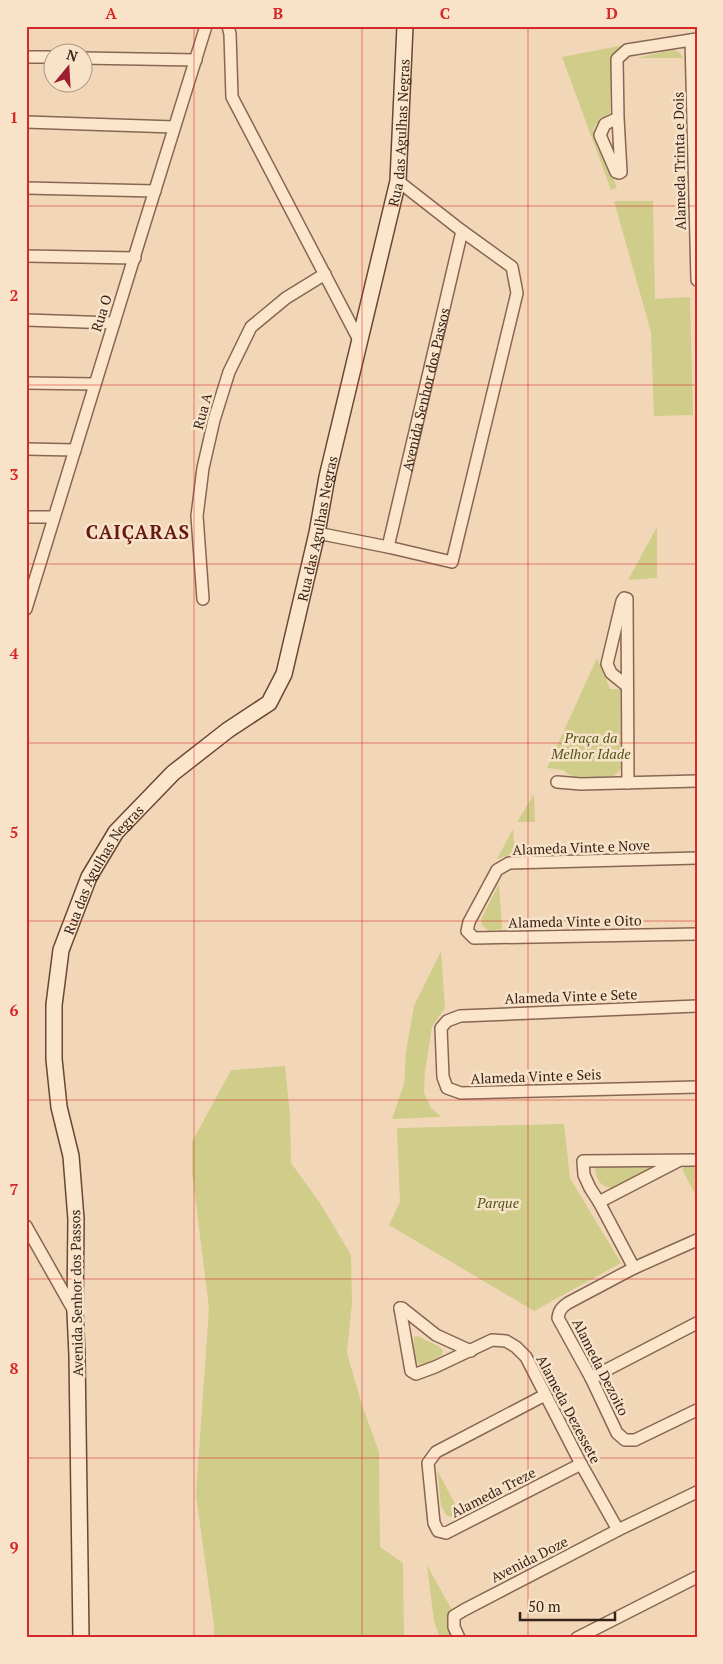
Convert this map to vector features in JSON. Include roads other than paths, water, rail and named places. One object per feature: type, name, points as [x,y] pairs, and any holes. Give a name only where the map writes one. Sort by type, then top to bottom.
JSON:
[{"type":"street","name":"Rua O","points":[[26,609],[31,579],[54,517],[206,26]]},
{"type":"street","points":[[228,26],[230,34],[232,96],[359,340]]},
{"type":"street","name":"Rua das Agulhas Negras","points":[[61,950],[89,876],[116,832],[173,774],[228,730],[269,703],[284,674],[327,477],[398,180],[405,26]]},
{"type":"street","points":[[618,118],[605,124],[600,135],[617,173],[621,172],[617,59],[627,50],[694,40]]},
{"type":"street","name":"Alameda Trinta e Dois","points":[[694,40],[697,280]]},
{"type":"street","points":[[26,57],[42,57]]},
{"type":"street","points":[[92,58],[196,60]]},
{"type":"street","points":[[26,122],[174,127]]},
{"type":"street","points":[[316,533],[452,562],[517,293],[512,267],[462,231],[398,180]]},
{"type":"street","points":[[26,188],[155,191]]},
{"type":"street","name":"Avenida Senhor dos Passos","points":[[388,547],[462,231]]},
{"type":"street","points":[[26,256],[135,258]]},
{"type":"street","name":"Rua A","points":[[203,599],[197,516],[203,468],[214,420],[229,372],[251,327],[286,298],[325,274]]},
{"type":"street","points":[[26,320],[114,323]]},
{"type":"street","points":[[26,383],[94,384]]},
{"type":"street","points":[[26,449],[75,450]]},
{"type":"street","points":[[26,516],[54,517]]},
{"type":"street","points":[[627,686],[610,673],[607,664],[624,598],[626,599],[627,686],[628,783]]},
{"type":"street","points":[[557,782],[581,784],[697,781]]},
{"type":"street","name":"Alameda Vinte e Nove","points":[[469,922],[497,870],[509,863],[697,858]]},
{"type":"street","name":"Alameda Vinte e Oito","points":[[469,922],[467,931],[474,938],[697,934]]},
{"type":"street","name":"Avenida Senhor dos Passos","points":[[61,950],[54,1005],[54,1059],[59,1107],[71,1156],[76,1219],[75,1312],[82,1638]]},
{"type":"street","name":"Alameda Vinte e Sete","points":[[447,1021],[460,1016],[697,1006]]},
{"type":"street","name":"Alameda Vinte e Seis","points":[[447,1021],[441,1028],[443,1077],[447,1088],[461,1093],[697,1086]]},
{"type":"street","points":[[599,1202],[680,1160]]},
{"type":"street","points":[[697,1160],[583,1161],[584,1175],[590,1188],[634,1268],[697,1240]]},
{"type":"street","points":[[26,1226],[75,1312]]},
{"type":"street","name":"Alameda Dezoito","points":[[634,1268],[562,1307],[558,1312],[558,1318],[591,1378],[617,1433],[625,1440],[636,1440],[697,1410]]},
{"type":"street","name":"Alameda Dezessete","points":[[436,1335],[400,1308],[411,1371],[416,1374],[492,1340],[506,1341],[516,1347],[526,1358],[618,1530]]},
{"type":"street","points":[[591,1378],[697,1323]]},
{"type":"street","points":[[436,1335],[471,1350]]},
{"type":"street","points":[[435,1367],[448,1355],[448,1348],[436,1335]]},
{"type":"street","name":"Alameda Treze","points":[[545,1395],[436,1452],[428,1463],[434,1523],[438,1531],[446,1533],[581,1464]]},
{"type":"street","name":"Avenida Doze","points":[[459,1638],[454,1627],[454,1616],[618,1530],[697,1492]]},
{"type":"street","points":[[577,1638],[697,1577]]},
{"type":"district","name":"CAIÇARAS","points":[[138,531]]},
{"type":"park label","name":"Praça da Melhor Idade","points":[[591,746]]},
{"type":"park label","name":"Parque","points":[[498,1202]]}]
